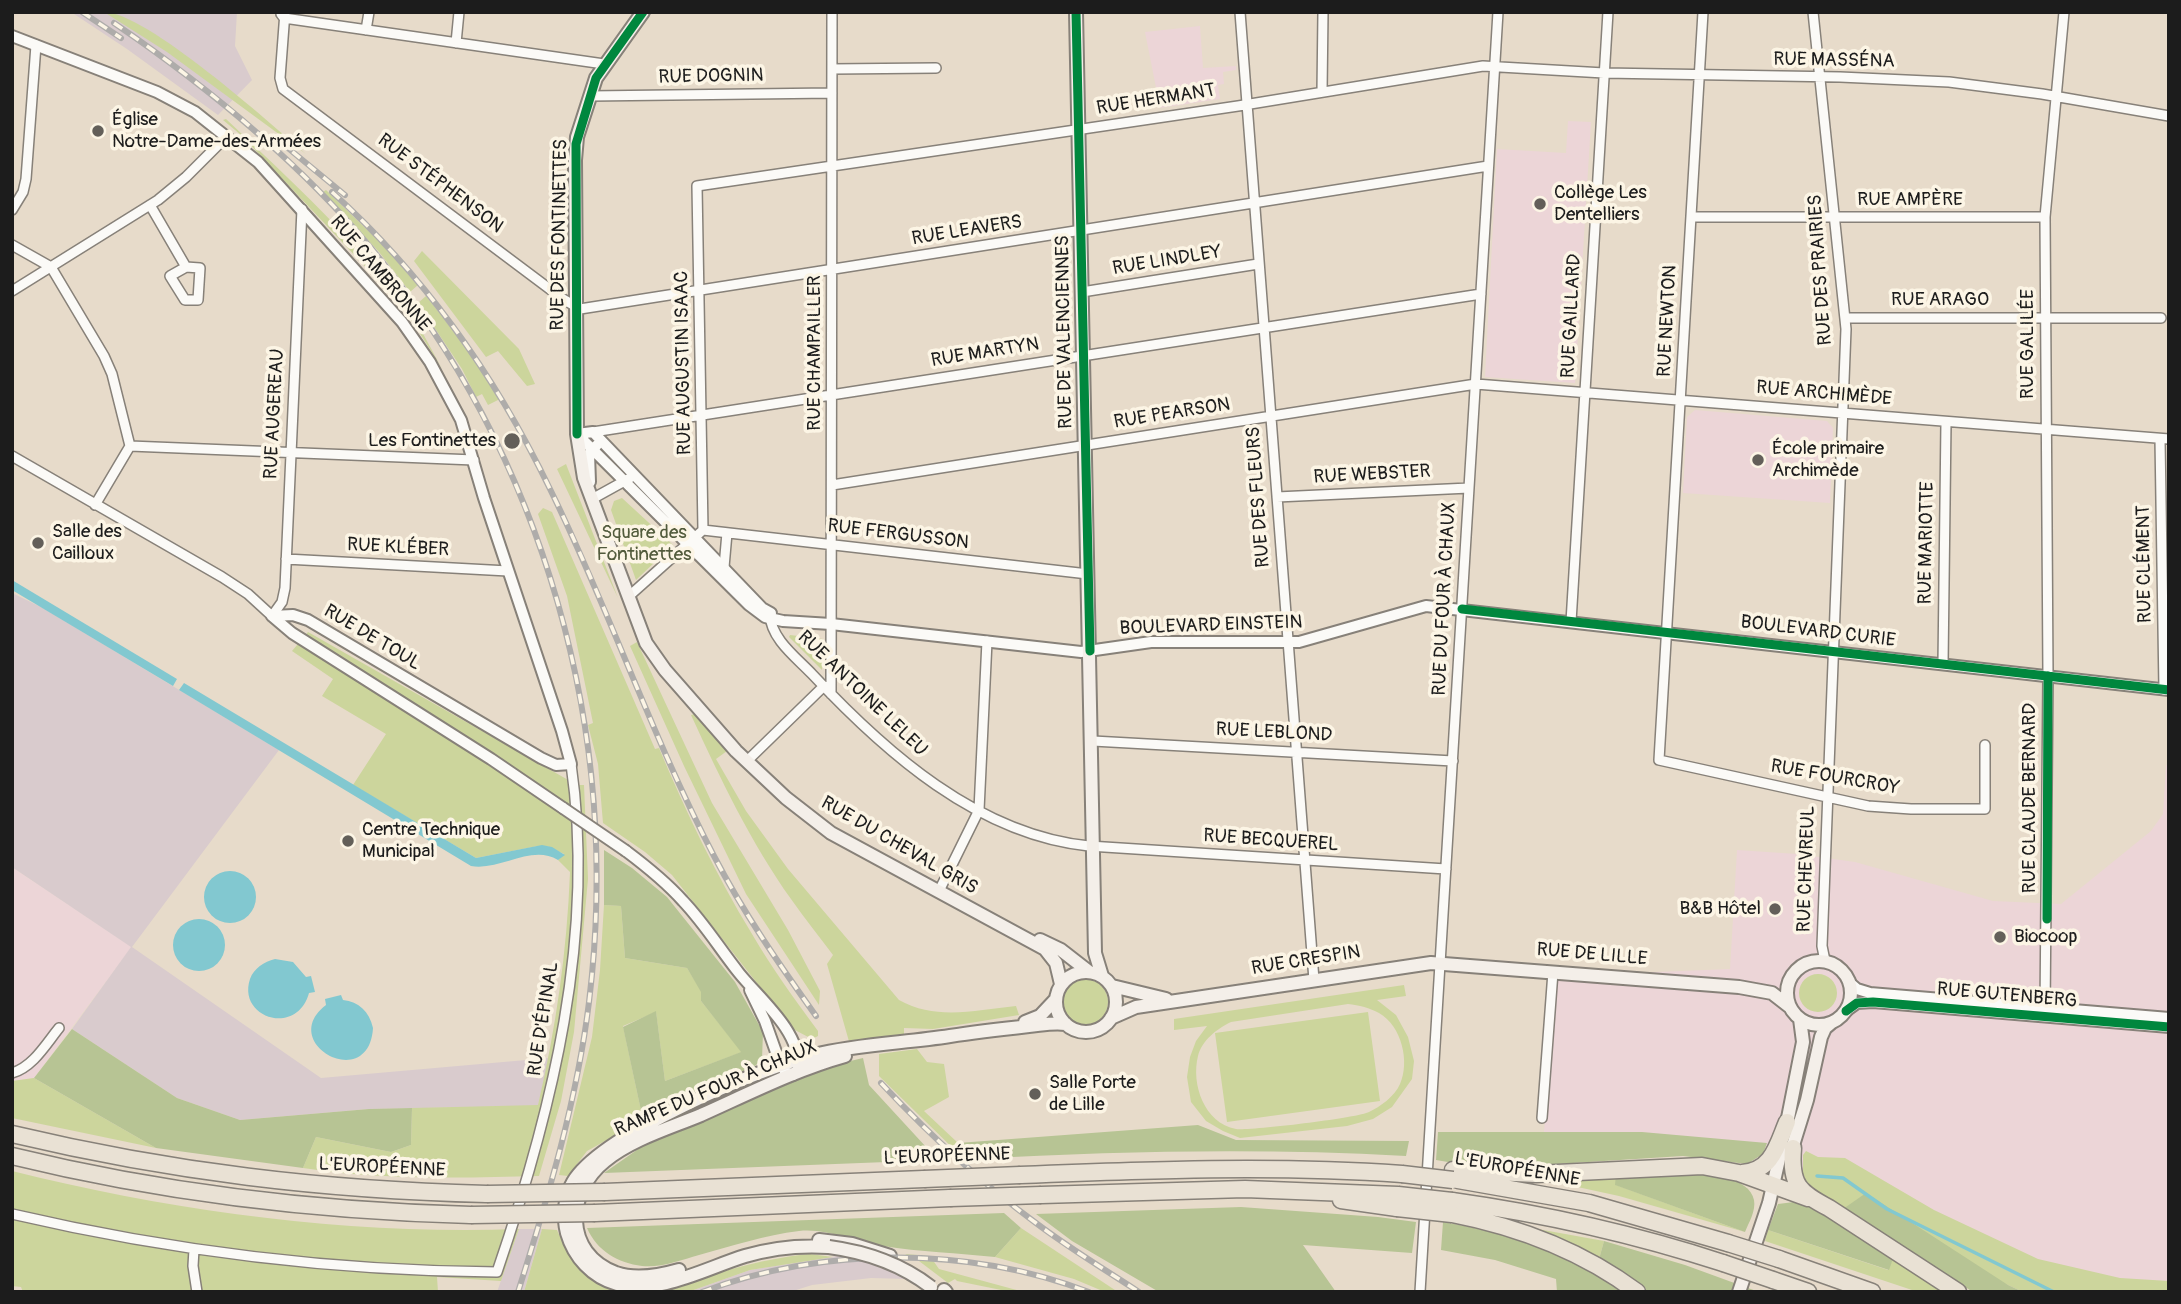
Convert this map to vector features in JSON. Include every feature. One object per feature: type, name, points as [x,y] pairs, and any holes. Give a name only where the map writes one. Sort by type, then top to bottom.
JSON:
[{"type":"highway","points":[[1740,1173],[1755,1171],[1770,1161],[1787,1122]]},
{"type":"highway","name":"L'EUROPÉENNE","points":[[12,1134],[154,1164],[262,1180],[353,1189],[487,1194],[605,1192],[1193,1169],[1402,1171],[1453,1175],[1589,1203],[1728,1242],[1872,1292]]},
{"type":"highway","points":[[1793,1148],[1793,1177],[1808,1198]]},
{"type":"highway","points":[[12,1156],[111,1178],[251,1200],[380,1212],[471,1215],[595,1213],[1173,1190],[1294,1190],[1343,1200],[1398,1201],[1452,1207],[1557,1245],[1596,1265],[1637,1292]]},
{"type":"highway","points":[[1453,1175],[1536,1174],[1690,1166],[1740,1173],[1829,1208],[1958,1292]]},
{"type":"highway","name":"L'EUROPÉENNE","points":[[1452,1207],[1576,1222],[1637,1237],[1808,1292]]},
{"type":"main road","name":"RUE DES FONTINETTES","points":[[643,12],[596,78],[575,151],[576,308],[578,434],[583,478],[643,637],[653,655]]},
{"type":"main road","name":"RUE DE VALENCIENNES","points":[[1076,12],[1093,741],[1095,953],[1102,976]]},
{"type":"main road","name":"RUE DU CHEVAL GRIS","points":[[653,655],[747,761],[820,826],[1045,949],[1054,958],[1061,984]]},
{"type":"main road","name":"RUE DU CHEVAL GRIS","points":[[1020,934],[1056,947],[1088,971]]},
{"type":"main road","points":[[1739,1292],[1775,1185],[1793,1148],[1821,1037],[1825,1028],[1834,1021],[1846,1011],[1851,998],[1850,983],[1840,969],[1825,961],[1807,963],[1791,978],[1787,992],[1790,1007],[1800,1019],[1814,1025],[1834,1021]]},
{"type":"main road","name":"RUE CRESPIN","points":[[1111,1018],[1130,1009],[1177,1000],[1442,963]]},
{"type":"main road","name":"RUE DE LILLE","points":[[1442,963],[1739,987],[1777,995],[1790,1007]]},
{"type":"main road","points":[[1000,1029],[1035,1018],[1055,1000],[1061,984],[1072,975],[1088,971],[1102,976],[1112,986],[1116,1002],[1111,1018],[1102,1027],[1090,1032],[1079,1031],[1066,1024],[1058,1014],[1055,1000]]},
{"type":"main road","name":"RUE DE LILLE","points":[[1739,987],[1772,985],[1791,978]]},
{"type":"main road","name":"RUE CRESPIN","points":[[1112,986],[1149,997],[1177,1000]]},
{"type":"main road","points":[[1775,1185],[1803,1042],[1800,1019]]},
{"type":"main road","points":[[1000,1029],[1048,1023],[1066,1024]]},
{"type":"main road","name":"RAMPE DU FOUR À CHAUX","points":[[940,1290],[909,1271],[884,1260],[829,1247],[771,1250],[666,1282],[635,1286],[610,1281],[588,1268],[573,1248],[566,1229],[565,1210],[570,1187],[596,1155],[622,1139],[671,1113],[799,1059],[841,1050],[1000,1029]]},
{"type":"main road","name":"RAMPE DU FOUR À CHAUX","points":[[910,1042],[850,1054],[795,1074],[653,1135],[607,1159],[591,1175],[579,1195],[575,1213],[581,1240],[589,1253],[614,1272],[637,1277],[670,1273],[758,1246],[794,1240],[843,1242],[878,1252],[914,1267],[940,1290]]},
{"type":"street","points":[[366,30],[369,12]]},
{"type":"street","points":[[456,43],[459,12]]},
{"type":"street","name":"RUE CHAMPAILLER","points":[[827,690],[832,544],[832,12]]},
{"type":"street","name":"RUE DES FLEURS","points":[[1240,12],[1314,980]]},
{"type":"street","points":[[1322,92],[1323,12]]},
{"type":"street","name":"RUE DU FOUR À CHAUX","points":[[1420,1292],[1498,12]]},
{"type":"street","name":"RUE GAILLARD","points":[[1570,621],[1608,12]]},
{"type":"street","name":"RUE NEWTON","points":[[1660,760],[1703,12]]},
{"type":"street","name":"RUE DES PRAIRIES","points":[[1813,12],[1845,318],[1834,652]]},
{"type":"street","name":"RUE GALILÉE","points":[[2048,676],[2045,217],[2064,12]]},
{"type":"street","points":[[283,14],[366,30],[604,64]]},
{"type":"street","name":"RUE STÉPHENSON","points":[[283,14],[280,78],[283,89],[576,308]]},
{"type":"street","name":"RUE CAMBRONNE","points":[[12,36],[171,97],[187,106],[258,162],[411,334],[455,408],[566,741],[571,764]]},
{"type":"street","points":[[12,210],[23,192],[26,179],[36,45]]},
{"type":"street","name":"RUE HERMANT","points":[[697,186],[1495,66]]},
{"type":"street","name":"RUE MASSÉNA","points":[[1495,66],[1604,72],[1949,82],[2169,116]]},
{"type":"street","points":[[832,69],[936,68]]},
{"type":"street","name":"RUE DOGNIN","points":[[590,96],[832,93]]},
{"type":"street","points":[[12,291],[150,205],[186,177],[227,136]]},
{"type":"street","name":"RUE LEAVERS","points":[[576,308],[585,309],[701,291],[1489,166]]},
{"type":"street","name":"RUE AUGUSTIN ISAAC","points":[[696,537],[703,415],[697,186]]},
{"type":"street","points":[[150,205],[186,267]]},
{"type":"street","name":"RUE AUGEREAU","points":[[272,616],[284,595],[302,209]]},
{"type":"street","name":"RUE AMPÈRE","points":[[1692,217],[2045,217]]},
{"type":"street","points":[[12,245],[51,267],[108,365],[130,446],[95,505]]},
{"type":"street","name":"RUE LINDLEY","points":[[1082,292],[1258,264]]},
{"type":"street","name":"RUE MARTYN","points":[[578,434],[1481,294]]},
{"type":"street","name":"RUE ARAGO","points":[[1845,318],[2161,318]]},
{"type":"street","name":"RUE ARCHIMÈDE","points":[[1476,384],[2164,439]]},
{"type":"street","name":"RUE PEARSON","points":[[832,485],[1476,384]]},
{"type":"street","name":"RUE MARIOTTE","points":[[1943,664],[1946,422]]},
{"type":"street","points":[[593,432],[598,445]]},
{"type":"street","points":[[578,434],[598,445],[696,537],[628,597]]},
{"type":"street","name":"RUE CLÉMENT","points":[[2164,439],[2166,690]]},
{"type":"street","name":"RUE DES FONTINETTES","points":[[592,499],[589,461],[598,445]]},
{"type":"street","points":[[130,446],[474,460]]},
{"type":"street","points":[[12,456],[241,589],[292,634],[485,755],[626,851],[683,901],[741,975],[768,1003],[784,1027],[799,1059],[795,1074],[786,1072],[781,1066],[762,1014],[741,975]]},
{"type":"street","points":[[592,499],[631,478]]},
{"type":"street","name":"RUE WEBSTER","points":[[1277,497],[1469,488]]},
{"type":"street","points":[[724,567],[727,533]]},
{"type":"street","name":"RUE FERGUSSON","points":[[696,537],[727,533],[1088,574]]},
{"type":"street","name":"RUE ANTOINE LELEU","points":[[696,537],[770,616],[779,639],[827,690],[913,767],[979,810],[1028,834],[1055,842],[1094,847]]},
{"type":"street","name":"RUE ANTOINE LELEU","points":[[696,537],[748,605],[760,614],[770,616]]},
{"type":"street","name":"RUE KLÉBER","points":[[286,559],[508,571]]},
{"type":"street","name":"BOULEVARD EINSTEIN","points":[[770,616],[1090,651],[1151,642],[1289,643],[1306,641],[1421,606],[1462,609]]},
{"type":"street","name":"BOULEVARD CURIE","points":[[1462,609],[2166,690]]},
{"type":"street","name":"RUE DE TOUL","points":[[272,616],[293,615],[308,620],[541,758],[556,765],[571,764]]},
{"type":"street","points":[[939,891],[979,810],[987,641]]},
{"type":"street","name":"RUE CHEVREUL","points":[[1825,961],[1822,946],[1834,652]]},
{"type":"street","name":"RUE CLAUDE BERNARD","points":[[2045,1012],[2048,676]]},
{"type":"street","points":[[747,761],[827,690]]},
{"type":"street","name":"RUE LEBLOND","points":[[1093,741],[1453,761]]},
{"type":"street","name":"RUE FOURCROY","points":[[1660,760],[1827,798],[1894,808],[1985,809],[1985,746]]},
{"type":"street","name":"RUE D'ÉPINAL","points":[[194,1249],[342,1266],[497,1272],[536,1150],[566,998],[579,865],[578,821],[571,764]]},
{"type":"street","name":"RUE BECQUEREL","points":[[1094,847],[1446,869]]},
{"type":"street","points":[[1542,1118],[1553,972]]},
{"type":"street","name":"RUE GUTENBERG","points":[[1850,983],[1857,989],[1870,993],[2169,1027]]},
{"type":"street","name":"RUE GUTENBERG","points":[[1846,1011],[1857,1003],[1873,1002],[2169,1018]]},
{"type":"street","points":[[12,1073],[21,1071],[29,1064],[59,1028]]},
{"type":"street","points":[[12,1214],[84,1231],[194,1249],[192,1266],[197,1292]]},
{"type":"shaded area","points":[[71,12],[237,12],[235,46],[252,80],[218,115]]},
{"type":"shaded area","points":[[1200,26],[1203,68],[1236,66],[1236,70],[1223,72],[1224,84],[1218,85],[1220,99],[1160,108],[1145,32]]},
{"type":"shaded area","name":"Collège Les Dentelliers","points":[[1568,121],[1591,122],[1575,383],[1485,377],[1497,149],[1566,153]]},
{"type":"shaded area","name":"École primaire Archimède","points":[[1695,410],[1827,421],[1833,428],[1830,503],[1683,493],[1687,417]]},
{"type":"shaded area","points":[[12,593],[43,608],[279,750],[132,947],[321,1078],[549,1058],[538,1106],[369,1109],[240,1120],[177,1098],[72,1029],[131,947],[12,867]]},
{"type":"shaded area","points":[[2166,765],[2169,765],[2169,1292],[1984,1292],[1814,1184],[1753,1160],[1683,1156],[1541,1165],[1558,976],[1730,969],[1737,850],[1855,862],[1993,901],[2061,904],[2151,831],[2163,814]]},
{"type":"shaded area","points":[[12,867],[132,947],[34,1078],[12,1081]]},
{"type":"shaded area","points":[[519,1229],[542,1229],[524,1292],[497,1292]]},
{"type":"shaded area","points":[[837,1256],[864,1261],[908,1279],[871,1278],[812,1285],[790,1292],[688,1292],[750,1270]]},
{"type":"green space","points":[[104,12],[123,17],[177,49],[237,95],[306,154],[167,52]]},
{"type":"green space","points":[[226,119],[323,212],[369,261],[420,327],[443,370],[412,321],[377,279],[241,135],[223,120]]},
{"type":"green space","points":[[326,190],[383,245],[418,285],[410,292],[379,252],[323,192]]},
{"type":"green space","points":[[422,251],[519,349],[535,384],[527,386],[498,351],[486,357],[414,261]]},
{"type":"green space","points":[[426,296],[460,339],[500,399],[488,405],[482,394],[476,397],[462,369],[418,303]]},
{"type":"green space","points":[[566,464],[618,598],[557,469]]},
{"type":"green space","name":"Square des Fontinettes","points":[[622,498],[673,545],[636,580],[611,510],[614,501]]},
{"type":"green space","points":[[543,508],[552,512],[655,749],[659,748],[714,866],[760,947],[818,1031],[818,1036],[812,1039],[793,1029],[672,875],[645,852],[603,823],[598,764],[588,725],[593,723],[567,596],[538,514]]},
{"type":"green space","points":[[308,632],[577,785],[584,785],[588,879],[574,1032],[561,1101],[539,1176],[391,1176],[303,1168],[316,1137],[391,1152],[411,1145],[412,1108],[538,1105],[560,989],[570,872],[558,860],[564,854],[547,846],[476,858],[353,785],[386,734],[322,696],[333,679],[292,651]]},
{"type":"green space","points":[[789,637],[823,639],[822,670]]},
{"type":"green space","points":[[637,642],[712,803],[788,930],[820,991],[819,1005],[746,894],[630,646]]},
{"type":"green space","points":[[695,714],[727,751],[716,759],[746,811],[788,869],[899,1000],[942,1012],[1016,1006],[1019,1015],[933,1029],[904,1028],[904,1037],[850,1045],[827,964],[833,955],[776,878],[749,833],[691,715]]},
{"type":"green space","points":[[604,850],[632,868],[667,897],[735,982],[763,1032],[762,1059],[754,1067],[643,1120],[623,1027],[656,1011],[665,1081],[741,1052],[701,1001],[701,992],[687,968],[625,958],[621,906],[604,905]]},
{"type":"green space","points":[[604,905],[621,906],[625,958],[687,968],[702,992],[701,1001],[742,1052],[665,1081],[656,1012],[623,1026],[643,1120],[587,1151],[568,1176],[559,1175],[592,1037]]},
{"type":"green space","points":[[1818,974],[1832,979],[1837,993],[1832,1007],[1818,1012],[1804,1007],[1799,993],[1804,979]]},
{"type":"green space","points":[[1085,979],[1101,986],[1108,1002],[1101,1018],[1085,1025],[1069,1018],[1062,1002],[1069,986]]},
{"type":"green space","points":[[1404,985],[1406,996],[1377,1000],[1396,1015],[1408,1037],[1414,1061],[1412,1079],[1392,1107],[1373,1119],[1347,1126],[1240,1138],[1206,1121],[1191,1102],[1187,1077],[1190,1057],[1196,1041],[1207,1026],[1174,1030],[1174,1019]],"holes":[[[1348,1004],[1372,1010],[1387,1019],[1402,1045],[1404,1065],[1400,1084],[1395,1093],[1382,1104],[1361,1115],[1245,1129],[1225,1125],[1208,1111],[1202,1101],[1196,1067],[1200,1050],[1215,1032],[1231,1022]]]},
{"type":"green space","points":[[1368,1012],[1380,1101],[1227,1122],[1215,1033]]},
{"type":"green space","points":[[72,1029],[177,1098],[240,1120],[412,1108],[411,1145],[391,1152],[316,1137],[303,1168],[156,1148],[34,1078]]},
{"type":"green space","points":[[917,1049],[927,1062],[944,1064],[949,1097],[924,1111],[975,1159],[965,1160],[879,1076],[879,1054]]},
{"type":"green space","points":[[863,1058],[869,1085],[938,1160],[604,1173],[654,1138],[838,1064]]},
{"type":"green space","points":[[34,1078],[156,1148],[12,1118],[12,1081]]},
{"type":"green space","points":[[1198,1125],[1236,1140],[1409,1141],[1406,1156],[1190,1152],[975,1159],[958,1143]]},
{"type":"green space","points":[[1438,1132],[1642,1132],[1767,1143],[1763,1154],[1747,1164],[1683,1156],[1541,1165],[1454,1163],[1436,1160]]},
{"type":"green space","points":[[1806,1151],[1818,1157],[1845,1158],[1934,1210],[2038,1259],[2120,1278],[2169,1281],[2169,1292],[2023,1292],[1843,1209],[1807,1184],[1803,1174],[1803,1155]]},
{"type":"green space","points":[[12,1171],[137,1198],[264,1218],[392,1228],[519,1229],[501,1281],[437,1277],[438,1292],[23,1292],[21,1287],[12,1286]]},
{"type":"green space","points":[[1693,1173],[1733,1180],[1747,1188],[1754,1200],[1753,1212],[1745,1232],[1615,1185],[1616,1174]]},
{"type":"green space","points":[[1616,1174],[1616,1185],[1745,1232],[1619,1196],[1536,1178]]},
{"type":"green space","points":[[1866,1193],[2023,1292],[1973,1292],[1843,1209]]},
{"type":"green space","points":[[1794,1202],[1808,1206],[1894,1256],[1889,1270],[1768,1230],[1778,1204]]},
{"type":"green space","points":[[1241,1207],[1416,1222],[1412,1253],[1303,1245],[1336,1292],[1159,1292],[1072,1241],[1036,1214]]},
{"type":"green space","points":[[1004,1213],[1021,1228],[995,1257],[897,1248],[831,1233],[799,1231],[761,1238],[664,1265],[642,1266],[609,1254],[596,1243],[587,1228]]},
{"type":"green space","points":[[1443,1222],[1522,1240],[1558,1254],[1595,1274],[1604,1241],[1685,1265],[1759,1292],[1557,1292],[1556,1279],[1495,1260],[1441,1250]]},
{"type":"green space","points":[[1521,1226],[1604,1241],[1595,1274]]},
{"type":"green space","points":[[1021,1228],[1118,1292],[1105,1292],[1074,1279],[995,1257]]},
{"type":"green space","points":[[542,1229],[557,1230],[567,1251],[580,1268],[596,1281],[617,1292],[524,1292]]},
{"type":"green space","points":[[1768,1230],[1888,1270],[1894,1256],[1949,1292],[1918,1292],[1765,1241]]},
{"type":"green space","points":[[810,1254],[833,1257],[750,1270],[688,1292],[661,1292],[752,1264]]},
{"type":"green space","points":[[905,1254],[930,1256],[939,1269],[1024,1292],[1011,1292],[955,1279],[948,1283]]},
{"type":"water","points":[[12,580],[177,679],[173,686],[12,590]]},
{"type":"water","points":[[184,683],[476,858],[542,845],[552,847],[565,855],[558,860],[537,855],[482,867],[471,866],[179,690]]},
{"type":"water","points":[[230,871],[249,878],[256,897],[249,916],[230,923],[211,916],[204,897],[211,878]]},
{"type":"water","points":[[199,919],[218,926],[225,945],[218,964],[199,971],[180,964],[173,945],[180,926]]},
{"type":"water","points":[[275,959],[293,962],[306,977],[311,976],[315,992],[309,993],[302,1007],[293,1015],[282,1018],[270,1017],[260,1012],[252,1004],[248,993],[254,972]]},
{"type":"water","points":[[341,995],[343,1000],[362,1008],[373,1028],[368,1048],[357,1058],[343,1060],[329,1056],[318,1046],[312,1034],[314,1020],[326,1005],[325,999]]},
{"type":"waterway","points":[[1817,1176],[1843,1178],[1887,1209],[2054,1292]]},
{"type":"railway","points":[[82,12],[121,38]]},
{"type":"railway","points":[[114,23],[250,126],[313,185],[371,248],[432,329],[483,416],[525,507],[558,602],[580,700],[593,800],[596,901],[589,1002],[577,1076],[550,1185],[518,1292]]},
{"type":"railway","points":[[277,139],[345,195]]},
{"type":"railway","points":[[332,192],[366,224],[428,293],[456,330],[506,407],[571,534],[671,765],[714,856],[749,918],[816,1016]]},
{"type":"railway","points":[[881,1083],[936,1138],[995,1191],[1061,1241],[1139,1292]]},
{"type":"railway","points":[[702,1292],[797,1266],[896,1258],[995,1266],[1043,1277],[1089,1292]]},
{"type":"cycle path","points":[[577,434],[576,144],[596,78],[643,12]]},
{"type":"cycle path","points":[[1076,12],[1090,651]]},
{"type":"cycle path","points":[[1462,609],[2169,690]]},
{"type":"cycle path","points":[[2047,919],[2048,676]]},
{"type":"cycle path","points":[[1846,1011],[1857,1003],[1873,1002],[2169,1027]]},
{"type":"place","name":"Église Notre-Dame-des-Armées","points":[[98,131]]},
{"type":"place","name":"Collège Les Dentelliers","points":[[1540,204]]},
{"type":"place","name":"Les Fontinettes","points":[[512,441]]},
{"type":"place","name":"École primaire Archimède","points":[[1758,460]]},
{"type":"place","name":"Salle des Cailloux","points":[[38,543]]},
{"type":"place","name":"Centre Technique Municipal","points":[[348,841]]},
{"type":"place","name":"B&B Hôtel","points":[[1775,909]]},
{"type":"place","name":"Biocoop","points":[[2000,937]]},
{"type":"place","name":"Salle Porte de Lille","points":[[1035,1094]]}]
